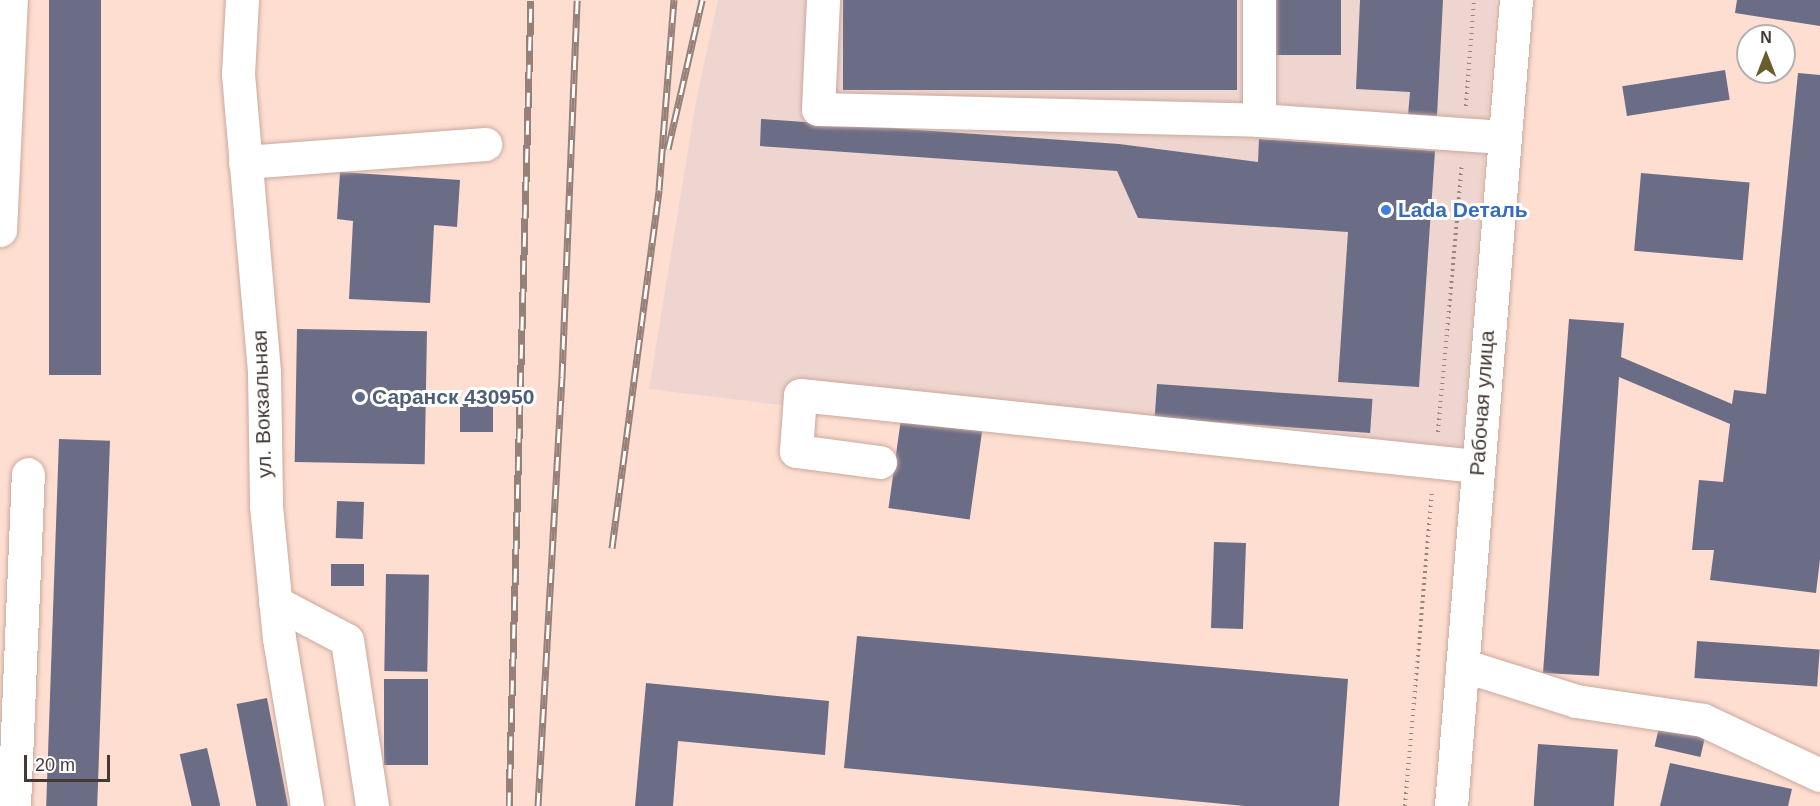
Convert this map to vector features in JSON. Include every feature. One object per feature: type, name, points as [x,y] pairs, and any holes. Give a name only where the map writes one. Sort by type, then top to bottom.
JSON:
[{"type":"street","points":[[0,230],[11,0]]},
{"type":"street","name":"ул. Вокзальная","points":[[242,0],[237,74],[264,372],[266,506],[275,602],[307,806]]},
{"type":"street","points":[[823,0],[818,109],[1258,120],[1502,137]]},
{"type":"street","points":[[1258,120],[1259,0]]},
{"type":"street","name":"Рабочая улица","points":[[1451,806],[1502,137],[1516,0]]},
{"type":"street","points":[[245,162],[485,144]]},
{"type":"street","points":[[880,462],[796,452],[800,395],[1477,466]]},
{"type":"street","points":[[14,806],[28,474]]},
{"type":"street","points":[[275,602],[347,640],[372,806]]},
{"type":"street","points":[[1462,664],[1576,701],[1703,720],[1820,775]]},
{"type":"path","points":[[1405,806],[1474,0]]},
{"type":"shaded area","points":[[718,0],[1496,0],[1460,475],[1013,433],[649,389],[696,101]]},
{"type":"building","points":[[49,0],[101,0],[101,375],[49,375]]},
{"type":"building","points":[[843,0],[1237,0],[1237,90],[843,90]]},
{"type":"building","points":[[1275,0],[1341,0],[1341,55],[1275,55]]},
{"type":"building","points":[[1360,0],[1443,0],[1437,116],[1408,115],[1410,92],[1356,89]]},
{"type":"building","points":[[1737,0],[1820,0],[1820,26],[1735,13]]},
{"type":"building","points":[[1725,70],[1730,100],[1627,116],[1622,86]]},
{"type":"building","points":[[1798,73],[1820,75],[1820,559],[1816,593],[1710,580],[1714,550],[1692,550],[1699,480],[1723,482],[1730,424],[1619,377],[1599,676],[1543,673],[1569,319],[1624,323],[1621,357],[1732,404],[1734,390],[1766,394]]},
{"type":"building","points":[[761,119],[1119,144],[1258,162],[1259,139],[1435,151],[1419,387],[1338,382],[1348,232],[1138,218],[1117,171],[760,146]]},
{"type":"building","points":[[340,172],[460,180],[457,227],[434,225],[430,303],[349,299],[353,221],[337,219]]},
{"type":"building","points":[[1641,173],[1750,182],[1743,260],[1634,251]]},
{"type":"building","name":"Саранск 430950","points":[[297,329],[427,331],[425,464],[295,462]]},
{"type":"building","points":[[1157,384],[1372,399],[1370,433],[1155,418]]},
{"type":"building","points":[[460,403],[493,403],[493,432],[460,432]]},
{"type":"building","points":[[901,419],[982,430],[970,520],[888,508]]},
{"type":"building","points":[[59,439],[110,441],[97,806],[46,806]]},
{"type":"building","points":[[337,501],[364,502],[363,539],[336,538]]},
{"type":"building","points":[[1214,542],[1246,543],[1243,629],[1211,628]]},
{"type":"building","points":[[331,564],[364,564],[364,586],[331,586]]},
{"type":"building","points":[[386,574],[429,575],[427,672],[384,671]]},
{"type":"building","points":[[857,636],[1348,679],[1339,806],[1245,806],[844,768]]},
{"type":"building","points":[[1697,641],[1820,650],[1817,686],[1694,678]]},
{"type":"building","points":[[384,679],[428,679],[428,765],[384,765]]},
{"type":"building","points":[[646,683],[829,701],[825,755],[678,741],[673,806],[635,806]]},
{"type":"building","points":[[267,698],[288,806],[256,806],[237,704]]},
{"type":"building","points":[[1660,723],[1706,734],[1700,757],[1655,746]]},
{"type":"building","points":[[1538,744],[1618,750],[1614,806],[1534,806]]},
{"type":"building","points":[[207,748],[220,805],[192,806],[180,754]]},
{"type":"building","points":[[1670,763],[1792,789],[1788,806],[1660,806]]},
{"type":"railway","points":[[509,806],[531,0]]},
{"type":"railway","points":[[538,806],[562,377],[577,0]]},
{"type":"railway","points":[[612,548],[659,190],[674,0]]},
{"type":"railway","points":[[668,149],[702,0]]},
{"type":"place","name":"Lada Dеталь","points":[[1386,210]]},
{"type":"place","name":"Саранск 430950","points":[[360,397]]}]
